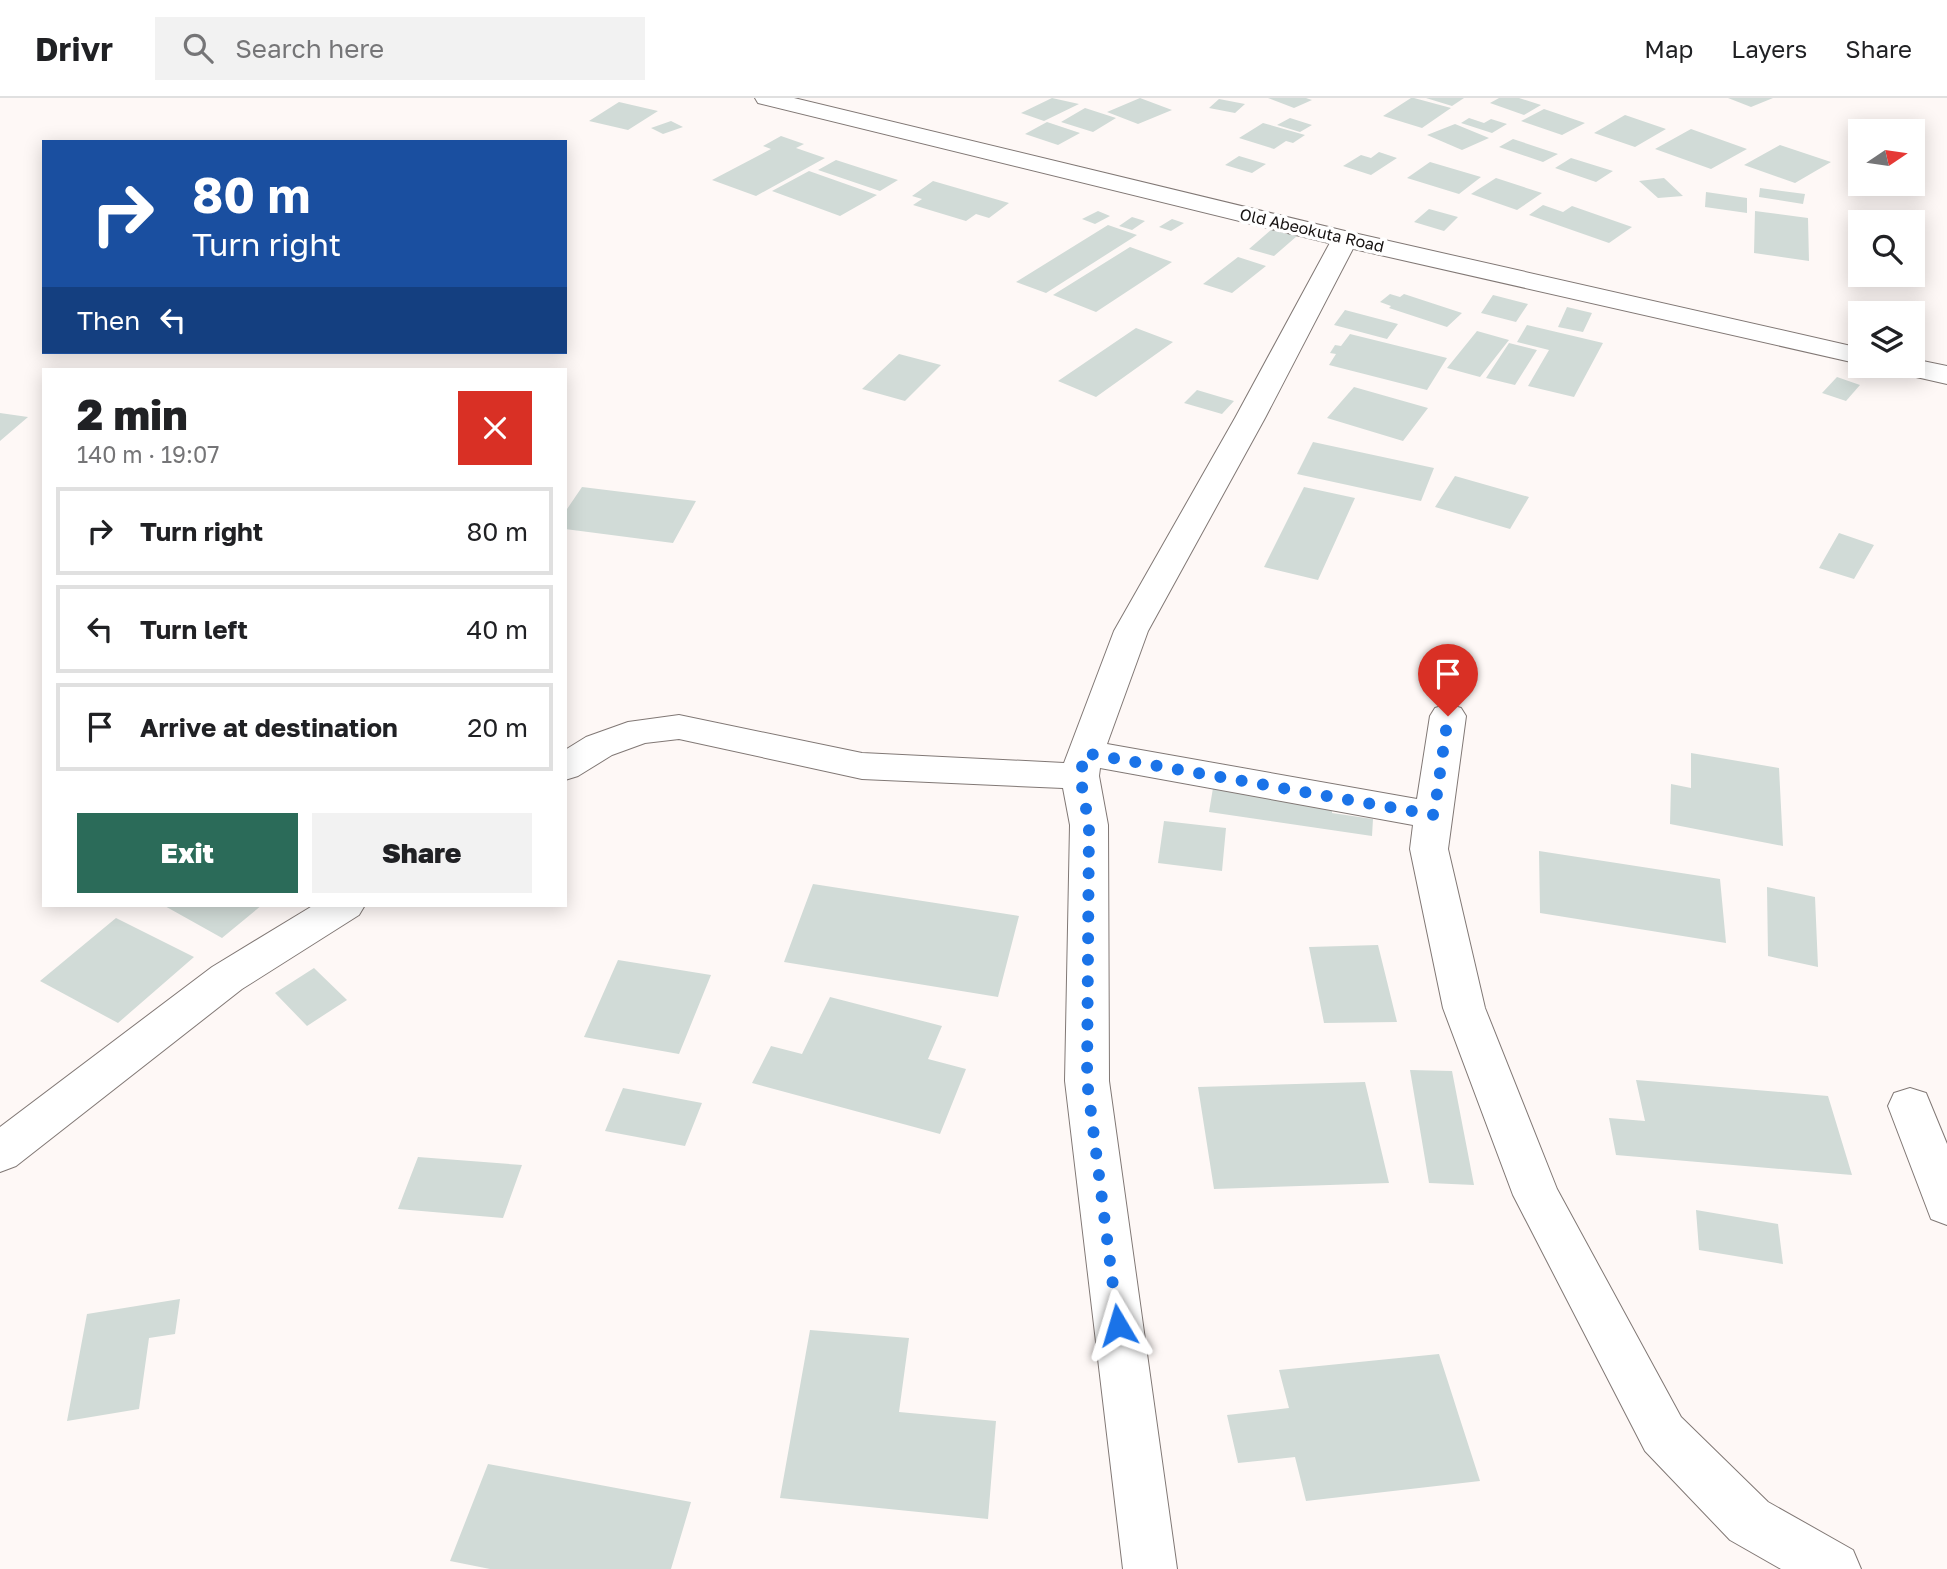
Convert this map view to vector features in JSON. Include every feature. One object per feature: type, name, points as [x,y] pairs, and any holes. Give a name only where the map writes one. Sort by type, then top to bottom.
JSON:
[{"type":"main road","name":"Old Abeokuta Road","points":[[766,98],[1345,239],[1848,353]]},
{"type":"main road","points":[[1150,1569],[1087,1081],[1089,825],[1083,765],[1131,631],[1250,418],[1345,239]]},
{"type":"main road","points":[[1925,371],[1947,376]]},
{"type":"main road","points":[[1448,716],[1429,849],[1464,1008],[1535,1195],[1663,1434],[1749,1521],[1834,1569]]},
{"type":"main road","points":[[567,766],[599,746],[641,731],[679,727],[862,766],[1083,765],[1434,815]]},
{"type":"main road","points":[[0,1153],[228,978],[342,907]]},
{"type":"main road","points":[[1910,1106],[1947,1205]]},
{"type":"building","points":[[1052,98],[1079,104],[1044,121],[1021,113]]},
{"type":"building","points":[[1140,98],[1172,110],[1138,124],[1107,112]]},
{"type":"building","points":[[1268,98],[1306,98],[1312,100],[1294,108]]},
{"type":"building","points":[[1411,98],[1451,108],[1422,128],[1383,116]]},
{"type":"building","points":[[1426,98],[1464,98],[1452,106]]},
{"type":"building","points":[[1499,98],[1519,98],[1541,105],[1524,115],[1490,103]]},
{"type":"building","points":[[1728,98],[1773,98],[1751,107]]},
{"type":"building","points":[[1219,99],[1245,104],[1235,113],[1209,108]]},
{"type":"building","points":[[619,102],[658,111],[628,130],[589,121]]},
{"type":"building","points":[[1085,108],[1116,118],[1093,132],[1061,122]]},
{"type":"building","points":[[1544,109],[1585,123],[1562,135],[1521,121]]},
{"type":"building","points":[[1625,115],[1666,129],[1635,147],[1594,133]]},
{"type":"building","points":[[1290,118],[1312,125],[1300,132],[1277,125]]},
{"type":"building","points":[[1469,118],[1484,123],[1491,119],[1507,124],[1492,133],[1461,123]]},
{"type":"building","points":[[671,121],[683,127],[663,134],[651,128]]},
{"type":"building","points":[[1047,122],[1080,133],[1058,145],[1025,134]]},
{"type":"building","points":[[1263,123],[1305,135],[1293,143],[1286,141],[1274,149],[1239,138]]},
{"type":"building","points":[[1455,124],[1489,138],[1462,150],[1427,135]]},
{"type":"building","points":[[1691,129],[1747,149],[1711,169],[1655,149]]},
{"type":"building","points":[[781,136],[804,144],[796,148],[825,158],[756,196],[712,180],[771,149],[763,146]]},
{"type":"building","points":[[1513,139],[1558,154],[1543,162],[1499,147]]},
{"type":"building","points":[[1780,145],[1831,162],[1795,183],[1744,165]]},
{"type":"building","points":[[1379,152],[1397,158],[1371,175],[1343,166],[1361,155],[1371,158]]},
{"type":"building","points":[[1239,156],[1266,164],[1252,173],[1225,165]]},
{"type":"building","points":[[1571,158],[1613,171],[1596,182],[1555,168]]},
{"type":"building","points":[[836,160],[898,180],[880,191],[818,170]]},
{"type":"building","points":[[1430,162],[1481,177],[1459,194],[1407,178]]},
{"type":"building","points":[[809,171],[877,195],[840,216],[772,191]]},
{"type":"building","points":[[1496,178],[1542,193],[1517,210],[1471,194]]},
{"type":"building","points":[[1664,178],[1683,196],[1658,198],[1639,181]]},
{"type":"building","points":[[933,181],[1009,203],[989,218],[976,214],[966,221],[913,205],[922,199],[912,196]]},
{"type":"building","points":[[1760,188],[1805,194],[1803,204],[1759,197]]},
{"type":"building","points":[[1706,192],[1747,198],[1747,213],[1705,207]]},
{"type":"building","points":[[1543,205],[1563,212],[1572,206],[1632,227],[1609,243],[1529,215]]},
{"type":"building","points":[[1429,209],[1458,217],[1444,231],[1414,222]]},
{"type":"building","points":[[1098,211],[1110,216],[1095,224],[1082,219]]},
{"type":"building","points":[[1755,211],[1808,218],[1809,261],[1754,253]]},
{"type":"building","points":[[1132,217],[1145,221],[1132,230],[1119,226]]},
{"type":"building","points":[[1172,219],[1184,223],[1171,231],[1159,227]]},
{"type":"building","points":[[1108,225],[1137,235],[1046,293],[1016,282]]},
{"type":"building","points":[[1272,229],[1297,236],[1274,256],[1249,249]]},
{"type":"building","points":[[1130,247],[1172,262],[1096,312],[1053,295]]},
{"type":"building","points":[[1238,257],[1266,266],[1232,293],[1203,284]]},
{"type":"building","points":[[1390,294],[1400,297],[1404,294],[1462,313],[1447,327],[1389,308],[1391,306],[1380,302]]},
{"type":"building","points":[[1493,295],[1528,304],[1516,322],[1481,313]]},
{"type":"building","points":[[1567,307],[1592,313],[1583,332],[1558,327]]},
{"type":"building","points":[[1345,310],[1398,324],[1387,339],[1334,325]]},
{"type":"building","points":[[1527,325],[1603,343],[1574,397],[1528,386],[1549,350],[1517,342]]},
{"type":"building","points":[[1136,328],[1173,342],[1096,397],[1058,381]]},
{"type":"building","points":[[1477,331],[1509,340],[1480,377],[1447,368]]},
{"type":"building","points":[[1350,334],[1447,358],[1427,390],[1329,365],[1336,354],[1330,353],[1335,345],[1341,346]]},
{"type":"building","points":[[1509,343],[1537,350],[1515,385],[1486,378]]},
{"type":"building","points":[[899,354],[941,365],[905,401],[862,389]]},
{"type":"building","points":[[1837,377],[1860,385],[1846,401],[1822,393]]},
{"type":"building","points":[[1354,387],[1428,408],[1403,441],[1327,418]]},
{"type":"building","points":[[1197,390],[1234,401],[1222,414],[1184,403]]},
{"type":"building","points":[[0,413],[28,417],[0,441]]},
{"type":"building","points":[[1313,442],[1434,468],[1421,501],[1297,474]]},
{"type":"building","points":[[1455,476],[1529,497],[1510,529],[1435,507]]},
{"type":"building","points":[[582,487],[696,501],[673,543],[567,529],[567,509]]},
{"type":"building","points":[[1304,487],[1355,498],[1318,580],[1264,567]]},
{"type":"building","points":[[1839,533],[1874,545],[1854,579],[1819,568]]},
{"type":"building","points":[[1691,753],[1779,768],[1783,846],[1670,824],[1671,784],[1691,788]]},
{"type":"building","points":[[1213,788],[1332,805],[1332,813],[1373,819],[1372,836],[1209,812]]},
{"type":"building","points":[[1164,821],[1226,828],[1222,871],[1158,863]]},
{"type":"building","points":[[1539,851],[1720,879],[1726,943],[1540,913]]},
{"type":"building","points":[[813,884],[1019,916],[998,997],[784,962]]},
{"type":"building","points":[[1767,887],[1815,897],[1818,967],[1768,956]]},
{"type":"building","points":[[167,907],[260,907],[222,938]]},
{"type":"building","points":[[116,918],[194,957],[118,1023],[40,981]]},
{"type":"building","points":[[1378,945],[1397,1022],[1324,1023],[1309,947]]},
{"type":"building","points":[[618,960],[711,975],[679,1054],[584,1037]]},
{"type":"building","points":[[314,968],[347,1000],[307,1026],[275,993]]},
{"type":"building","points":[[830,997],[942,1026],[928,1059],[966,1069],[940,1134],[752,1083],[771,1046],[802,1054]]},
{"type":"building","points":[[1410,1070],[1452,1071],[1474,1185],[1429,1183]]},
{"type":"building","points":[[1636,1080],[1828,1096],[1852,1175],[1616,1155],[1609,1118],[1645,1121]]},
{"type":"building","points":[[1365,1082],[1389,1183],[1214,1189],[1198,1087]]},
{"type":"building","points":[[623,1088],[702,1103],[685,1146],[605,1131]]},
{"type":"building","points":[[418,1157],[522,1165],[503,1218],[398,1209]]},
{"type":"building","points":[[1696,1210],[1778,1224],[1783,1264],[1699,1250]]},
{"type":"building","points":[[180,1299],[175,1334],[149,1338],[139,1409],[67,1421],[87,1314]]},
{"type":"building","points":[[810,1330],[909,1338],[899,1412],[996,1421],[988,1519],[780,1498]]},
{"type":"building","points":[[1439,1354],[1480,1481],[1306,1501],[1295,1457],[1238,1463],[1227,1415],[1289,1408],[1279,1370]]},
{"type":"building","points":[[488,1464],[691,1502],[671,1569],[490,1569],[450,1561]]},
{"type":"route","points":[[1118,1325],[1087,1081],[1089,825],[1080,776],[1085,753],[1434,815],[1448,716]]}]
